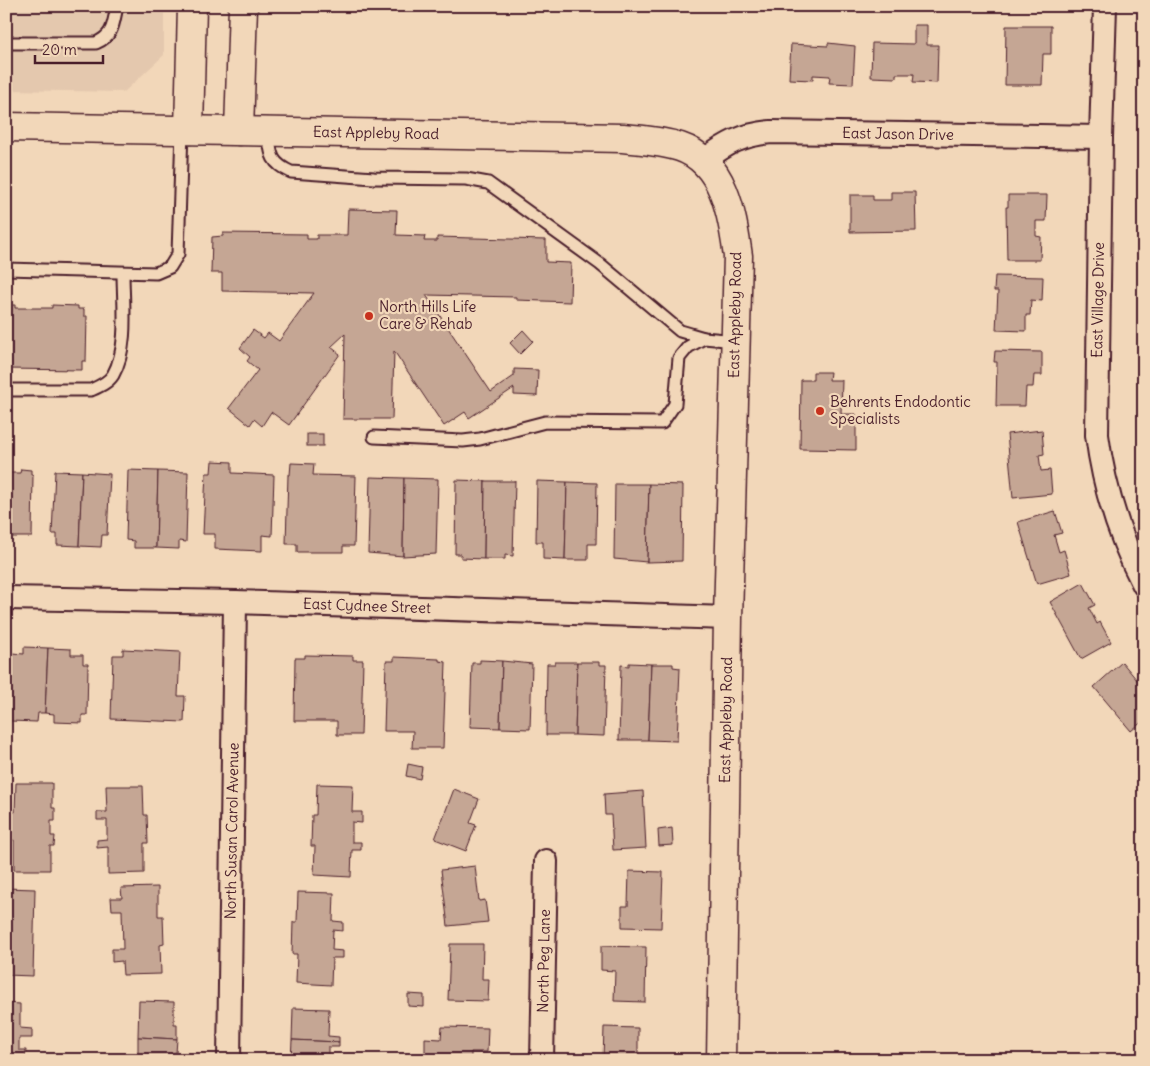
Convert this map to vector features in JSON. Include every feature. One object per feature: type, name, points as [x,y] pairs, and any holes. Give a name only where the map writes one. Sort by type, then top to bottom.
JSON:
[{"type":"street","points":[[185,130],[192,6]]},
{"type":"street","points":[[238,131],[242,6]]},
{"type":"street","name":"East Village Drive","points":[[1105,6],[1101,137],[1097,435],[1102,472],[1111,508],[1129,556],[1144,585]]},
{"type":"street","name":"East Appleby Road","points":[[6,127],[623,138],[656,142],[682,148],[704,160],[718,179],[733,220],[738,256],[728,618],[721,1060]]},
{"type":"street","name":"East Jason Drive","points":[[704,160],[730,142],[750,134],[771,132],[1101,137]]},
{"type":"street","name":"East Cydnee Street","points":[[6,598],[235,602],[728,618]]},
{"type":"street","name":"North Susan Carol Avenue","points":[[229,1060],[235,602]]},
{"type":"street","name":"North Peg Lane","points":[[542,1060],[546,861]]},
{"type":"lane","points":[[6,43],[96,43],[106,39],[112,32],[117,6]]},
{"type":"lane","points":[[6,269],[156,273],[170,267],[178,254],[185,130]]},
{"type":"lane","points":[[268,132],[272,158],[280,167],[290,172],[374,178],[466,179],[488,183],[600,264],[672,325],[689,335],[736,341]]},
{"type":"lane","points":[[6,390],[91,390],[102,385],[112,376],[122,351],[123,273]]},
{"type":"lane","points":[[374,437],[463,440],[480,439],[545,422],[662,423],[675,404],[679,358],[688,347],[704,338]]},
{"type":"shaded area","points":[[6,6],[164,6],[164,55],[124,92],[6,90]]},
{"type":"building","points":[[914,25],[927,25],[927,45],[938,45],[937,83],[913,82],[914,74],[896,74],[896,78],[871,77],[872,43],[914,44]]},
{"type":"building","points":[[1006,26],[1051,26],[1051,54],[1043,54],[1042,85],[1005,85]]},
{"type":"building","points":[[828,43],[855,46],[853,84],[829,83],[830,76],[813,75],[813,80],[789,79],[791,44],[828,46]]},
{"type":"building","points":[[891,192],[915,192],[916,231],[850,232],[850,195],[873,195],[873,200],[891,200]]},
{"type":"building","points":[[1008,195],[1047,195],[1046,221],[1036,221],[1036,236],[1041,237],[1040,260],[1007,260],[1006,207],[1008,207]]},
{"type":"building","name":"North Hills Life Care & Rehab","points":[[348,209],[397,210],[396,235],[425,236],[424,241],[437,241],[437,237],[546,240],[546,262],[571,263],[570,302],[516,300],[516,297],[426,295],[491,392],[514,376],[514,369],[538,370],[537,396],[514,395],[514,388],[469,418],[465,412],[444,426],[394,351],[392,419],[343,419],[345,334],[331,347],[340,354],[289,425],[271,412],[262,426],[254,419],[250,425],[229,408],[258,370],[247,361],[250,357],[240,348],[253,330],[264,338],[268,333],[279,341],[314,293],[222,291],[222,273],[211,273],[212,237],[223,236],[223,233],[307,234],[307,239],[317,239],[317,235],[347,235]]},
{"type":"building","points":[[995,276],[1043,277],[1042,301],[1031,300],[1030,315],[1026,315],[1026,331],[996,330],[998,291],[994,291]]},
{"type":"building","points":[[6,305],[15,305],[15,308],[52,308],[52,305],[78,306],[78,309],[84,309],[84,316],[87,316],[86,361],[82,361],[82,370],[6,369]]},
{"type":"building","points":[[523,330],[533,341],[520,354],[510,343]]},
{"type":"building","points":[[995,351],[1042,352],[1042,375],[1034,375],[1033,387],[1026,387],[1025,406],[996,406],[997,362],[994,362]]},
{"type":"building","name":"Behrents Endodontic Specialists","points":[[813,372],[830,372],[829,380],[842,380],[841,414],[856,414],[856,450],[800,449],[801,380],[813,380]]},
{"type":"building","points":[[1042,430],[1044,454],[1039,455],[1041,471],[1050,470],[1052,494],[1013,498],[1007,434]]},
{"type":"building","points":[[307,434],[323,434],[323,446],[307,446]]},
{"type":"building","points":[[212,461],[232,462],[232,473],[274,475],[272,536],[262,535],[262,551],[215,549],[215,534],[203,534],[206,473],[211,473]]},
{"type":"building","points":[[291,463],[314,464],[313,475],[356,476],[354,546],[343,546],[343,552],[297,552],[297,544],[286,544],[288,475],[290,475]]},
{"type":"building","points":[[21,469],[31,470],[31,474],[33,474],[32,537],[6,537],[6,473],[20,473]]},
{"type":"building","points":[[128,470],[158,471],[156,548],[134,548],[134,541],[126,540]]},
{"type":"building","points":[[55,471],[82,472],[79,546],[57,545],[57,534],[52,534]]},
{"type":"building","points":[[158,471],[188,472],[186,542],[179,541],[179,549],[156,548]]},
{"type":"building","points":[[82,472],[110,474],[107,535],[102,535],[101,547],[79,546]]},
{"type":"building","points":[[370,477],[404,478],[403,556],[368,553]]},
{"type":"building","points":[[404,478],[438,479],[436,554],[403,556]]},
{"type":"building","points":[[456,480],[485,481],[484,559],[461,558],[461,554],[455,554]]},
{"type":"building","points":[[485,481],[515,481],[513,556],[505,555],[505,559],[484,559]]},
{"type":"building","points":[[537,481],[567,482],[565,560],[543,559],[543,542],[536,542]]},
{"type":"building","points":[[567,482],[597,483],[596,544],[588,544],[588,560],[565,560]]},
{"type":"building","points":[[615,484],[649,484],[647,562],[614,559]]},
{"type":"building","points":[[649,484],[683,485],[682,561],[647,562]]},
{"type":"building","points":[[1055,511],[1062,533],[1054,535],[1059,552],[1064,550],[1071,574],[1037,584],[1018,522]]},
{"type":"building","points":[[1083,583],[1095,605],[1089,608],[1097,624],[1100,622],[1111,642],[1081,659],[1050,602]]},
{"type":"building","points":[[24,647],[48,648],[45,713],[38,713],[37,722],[10,721],[10,713],[6,713],[6,662],[12,662],[12,653],[24,654]]},
{"type":"building","points":[[48,648],[71,649],[71,655],[83,655],[83,664],[88,664],[87,715],[82,715],[82,723],[54,722],[54,714],[45,713]]},
{"type":"building","points":[[123,649],[180,652],[178,696],[185,696],[184,722],[111,719],[113,655],[123,655]]},
{"type":"building","points":[[305,655],[353,656],[353,660],[363,660],[361,735],[337,735],[337,721],[294,721],[295,658],[305,658]]},
{"type":"building","points":[[394,657],[439,659],[439,661],[446,662],[443,748],[412,748],[413,731],[384,731],[386,661],[394,661]]},
{"type":"building","points":[[480,660],[502,661],[500,728],[470,727],[472,663],[480,663]]},
{"type":"building","points":[[502,661],[532,664],[530,729],[500,728]]},
{"type":"building","points":[[555,662],[577,662],[575,735],[546,735],[547,664],[555,664]]},
{"type":"building","points":[[577,662],[599,662],[599,665],[606,665],[604,736],[575,735]]},
{"type":"building","points":[[1122,662],[1142,686],[1144,684],[1144,720],[1131,731],[1094,687]]},
{"type":"building","points":[[629,663],[651,664],[648,740],[619,740],[621,665],[629,666]]},
{"type":"building","points":[[651,664],[673,664],[673,667],[680,668],[677,741],[648,740]]},
{"type":"building","points":[[408,764],[422,767],[420,779],[406,776]]},
{"type":"building","points":[[16,783],[52,783],[52,808],[55,808],[55,821],[51,821],[51,836],[55,836],[54,846],[50,846],[50,870],[14,870],[14,840],[11,840],[11,812],[15,812]]},
{"type":"building","points":[[317,784],[353,785],[352,812],[362,812],[362,823],[352,822],[352,842],[361,842],[361,850],[352,850],[351,877],[314,875],[315,846],[311,846],[312,815],[316,815]]},
{"type":"building","points":[[106,786],[143,786],[144,815],[147,815],[148,843],[144,843],[144,873],[108,874],[108,847],[97,848],[97,840],[107,839],[107,820],[97,820],[97,812],[107,812]]},
{"type":"building","points":[[454,789],[479,799],[470,823],[476,825],[466,851],[435,839]]},
{"type":"building","points":[[643,791],[646,848],[613,850],[611,815],[605,815],[604,794]]},
{"type":"building","points":[[672,828],[673,845],[659,846],[658,830]]},
{"type":"building","points":[[475,866],[479,901],[485,900],[488,922],[448,926],[441,870]]},
{"type":"building","points":[[629,871],[663,872],[661,928],[622,927],[622,906],[628,906]]},
{"type":"building","points":[[158,887],[158,916],[163,916],[164,944],[160,945],[161,974],[123,975],[122,961],[112,962],[112,949],[123,949],[122,910],[112,910],[111,898],[122,898],[121,888]]},
{"type":"building","points":[[6,888],[35,889],[33,976],[6,975]]},
{"type":"building","points":[[298,892],[334,893],[333,921],[343,922],[343,931],[333,930],[332,950],[343,951],[343,958],[332,958],[331,985],[296,983],[297,954],[292,954],[293,922],[297,922]]},
{"type":"building","points":[[450,944],[483,944],[482,979],[489,979],[488,1001],[448,1000]]},
{"type":"building","points":[[601,946],[646,947],[645,1002],[614,1001],[615,971],[601,970]]},
{"type":"building","points":[[408,994],[424,995],[424,1007],[408,1006]]},
{"type":"building","points":[[139,1001],[174,1002],[174,1024],[177,1024],[177,1039],[138,1037]]},
{"type":"building","points":[[6,1003],[20,1004],[20,1028],[32,1029],[32,1038],[19,1038],[19,1050],[26,1050],[25,1060],[6,1060]]},
{"type":"building","points":[[293,1008],[329,1009],[328,1036],[339,1037],[339,1042],[292,1040]]},
{"type":"building","points":[[442,1027],[488,1028],[487,1052],[471,1052],[471,1060],[441,1060],[441,1056],[425,1056],[425,1038],[441,1039]]},
{"type":"building","points":[[604,1027],[638,1028],[638,1060],[603,1060]]},
{"type":"building","points":[[138,1037],[177,1039],[176,1053],[172,1053],[172,1060],[138,1060]]},
{"type":"building","points":[[292,1040],[339,1042],[339,1047],[328,1047],[328,1060],[291,1060]]},
{"type":"place","name":"North Hills Life Care & Rehab","points":[[369,316]]},
{"type":"place","name":"Behrents Endodontic Specialists","points":[[820,411]]}]
